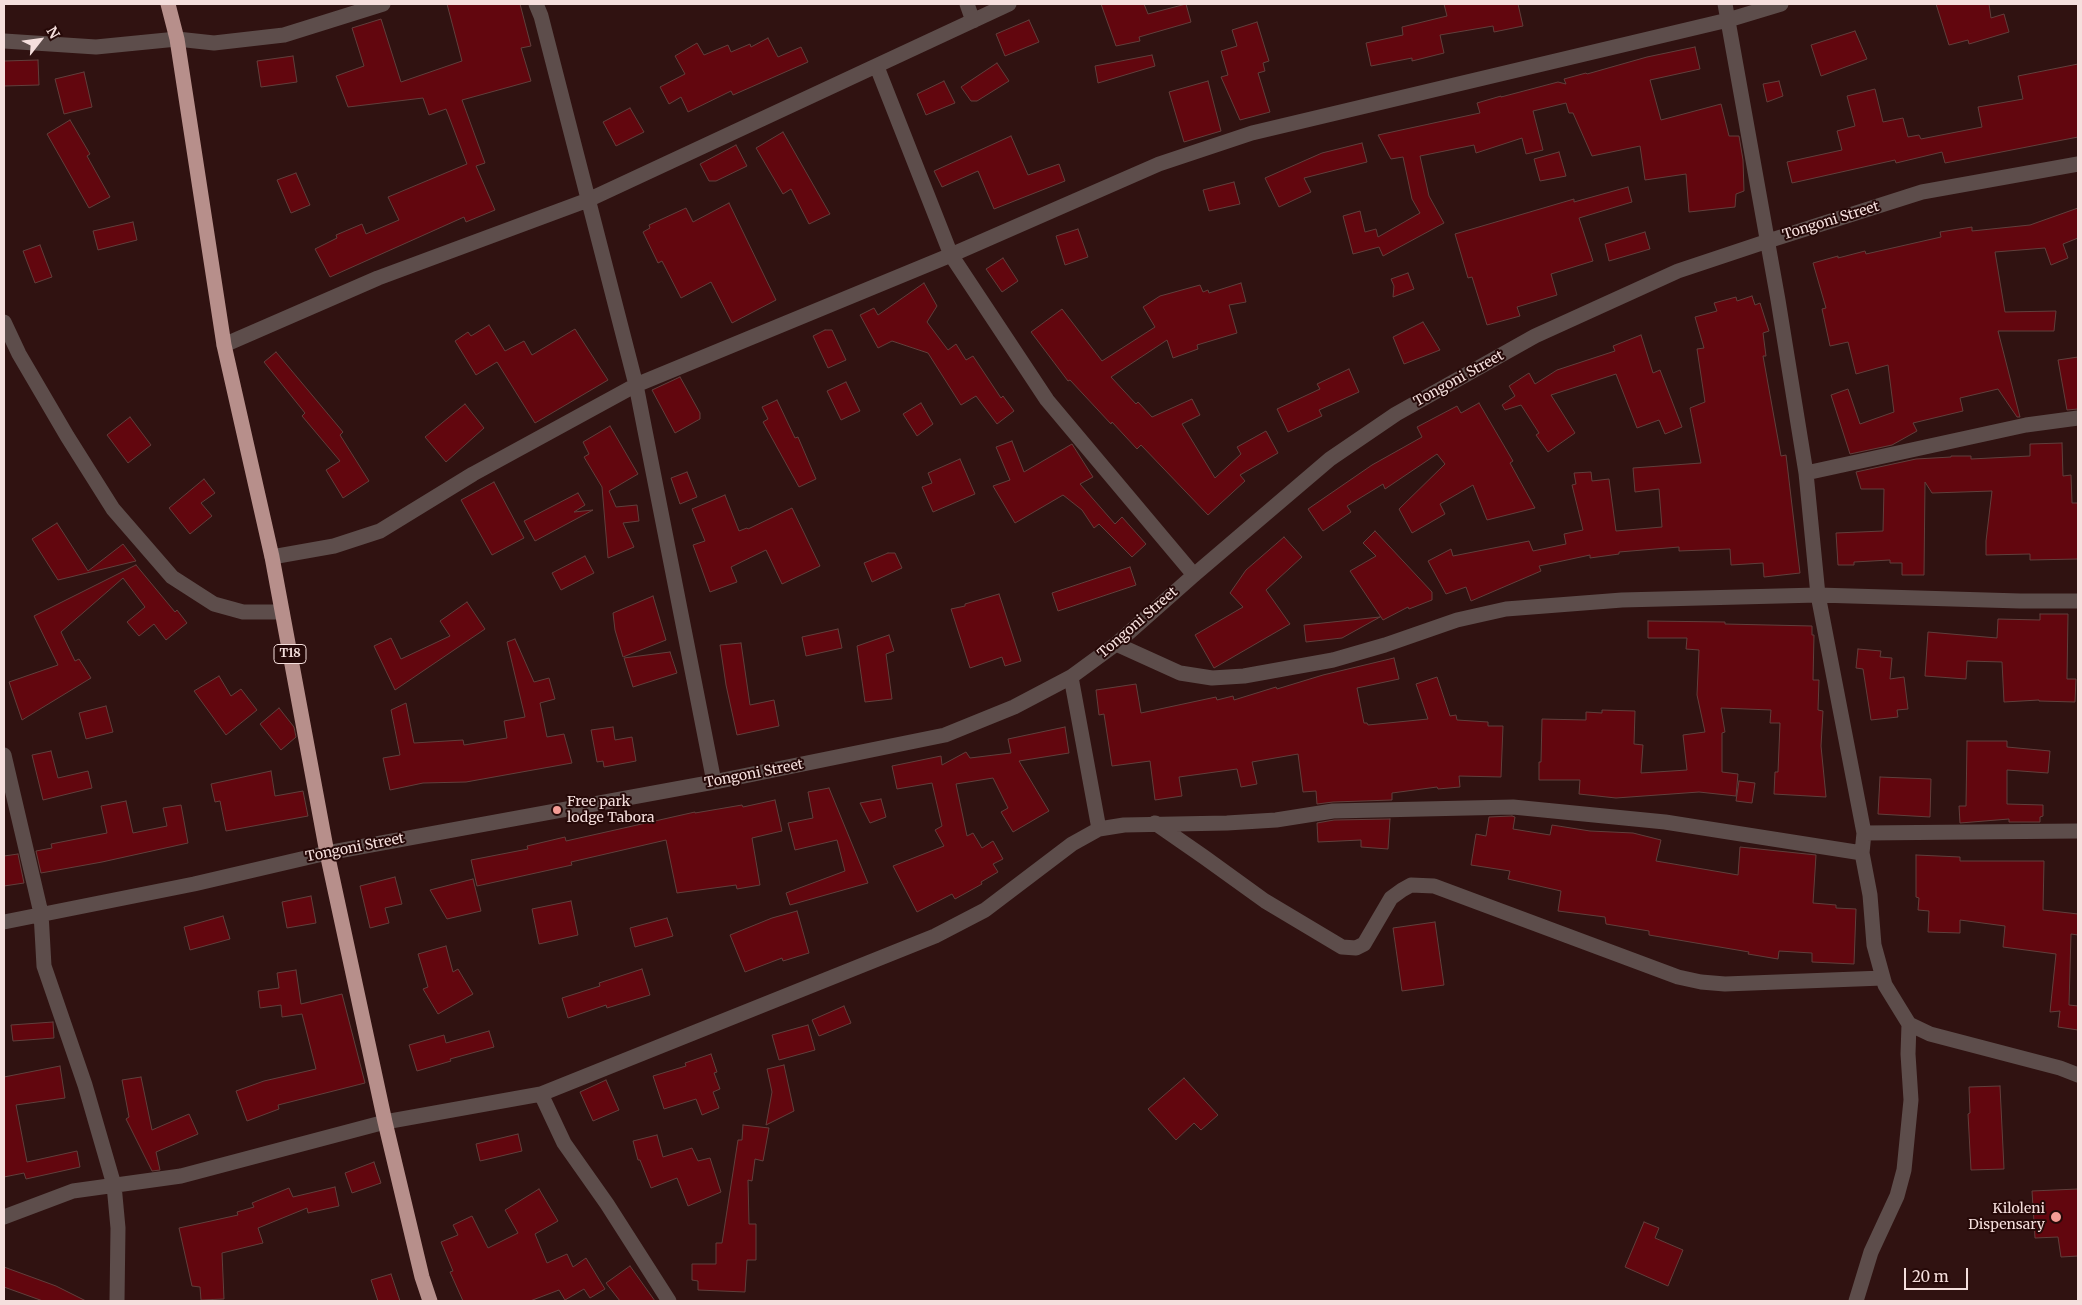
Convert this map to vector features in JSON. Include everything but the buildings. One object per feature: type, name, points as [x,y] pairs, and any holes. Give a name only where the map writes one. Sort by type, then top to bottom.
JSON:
[{"type":"highway","name":"T18","points":[[168,4],[176,39],[224,345],[272,557],[328,853],[385,1122],[422,1277],[430,1301]]},
{"type":"street","points":[[4,41],[96,47],[176,39],[214,43],[284,35],[383,4]]},
{"type":"street","points":[[536,4],[541,16],[636,385],[714,782]]},
{"type":"street","points":[[966,4],[972,21]]},
{"type":"street","points":[[224,345],[378,278],[588,200],[1009,4]]},
{"type":"street","points":[[1725,4],[1768,240],[1806,473],[1818,595],[1864,833],[1862,853],[1870,895],[1874,945],[1885,985],[1909,1024],[1930,1034],[2060,1068],[2078,1075]]},
{"type":"street","points":[[272,557],[334,546],[380,531],[472,474],[636,385],[951,255],[1159,164],[1252,133],[1728,20],[1782,4]]},
{"type":"street","points":[[876,67],[951,255],[1047,400],[1194,574]]},
{"type":"street","name":"Tongoni Street","points":[[4,922],[41,913],[194,884],[328,853],[714,782],[946,735],[1014,707],[1071,677],[1116,644],[1194,574],[1330,459],[1396,414],[1535,336],[1678,271],[1768,240],[1922,192],[2078,164]]},
{"type":"street","points":[[4,322],[19,354],[113,509],[172,577],[214,604],[243,612],[282,612]]},
{"type":"street","points":[[1806,473],[2026,425],[2078,418]]},
{"type":"street","points":[[1116,644],[1180,672],[1212,678],[1244,676],[1334,660],[1385,645],[1456,620],[1506,610],[1622,600],[1818,595],[2020,602],[2078,601]]},
{"type":"street","points":[[1071,677],[1099,829]]},
{"type":"street","points":[[4,755],[41,913],[44,966],[85,1085],[114,1185],[118,1228],[117,1301]]},
{"type":"street","points":[[4,1217],[72,1191],[181,1176],[385,1122],[541,1094],[935,936],[985,910],[1072,844],[1099,829],[1124,825],[1276,820],[1332,811],[1513,807],[1665,822],[1862,853]]},
{"type":"street","points":[[1155,824],[1204,856],[1265,901],[1342,947],[1356,948],[1364,944],[1391,898],[1402,890],[1411,885],[1434,886],[1678,977],[1701,982],[1726,984],[1883,978]]},
{"type":"street","points":[[1864,833],[2078,832]]},
{"type":"street","points":[[1856,1301],[1871,1252],[1897,1196],[1904,1170],[1911,1100],[1908,1054],[1909,1024]]},
{"type":"street","points":[[2060,1068],[2078,1088]]},
{"type":"street","points":[[541,1094],[564,1143],[607,1204],[669,1301]]},
{"type":"place","name":"Free park lodge Tabora","points":[[557,810]]},
{"type":"place","name":"Kiloleni Dispensary","points":[[2056,1217]]}]
